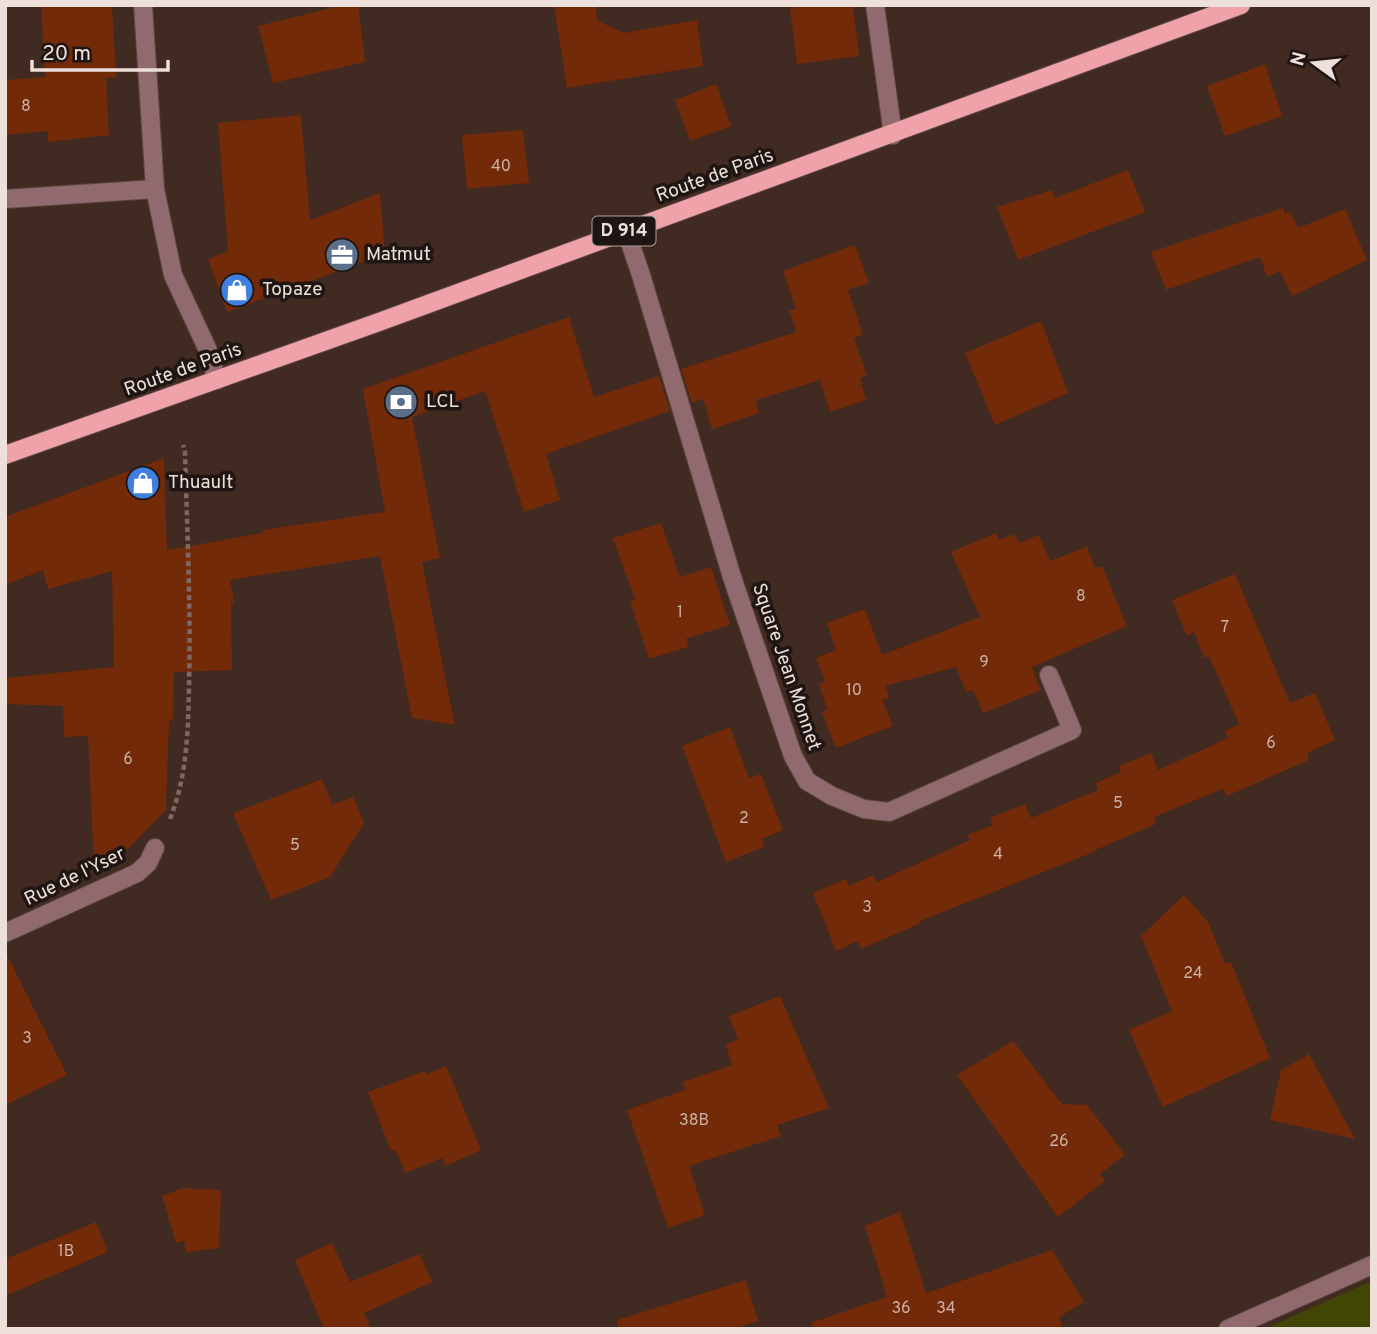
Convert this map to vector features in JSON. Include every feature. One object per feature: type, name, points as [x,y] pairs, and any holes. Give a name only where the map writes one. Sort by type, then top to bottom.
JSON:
[{"type":"main road","name":"Route de Paris","points":[[5,455],[366,327],[1241,5]]},
{"type":"street","points":[[143,5],[155,189],[173,275],[207,348],[218,380]]},
{"type":"street","points":[[875,5],[893,135]]},
{"type":"street","points":[[5,199],[155,189]]},
{"type":"street","name":"Square Jean Monnet","points":[[626,231],[732,577],[793,756],[807,781],[832,796],[864,809],[890,812],[1072,730],[1049,675]]},
{"type":"street","name":"Rue de l'Yser","points":[[5,933],[137,873],[148,863],[156,848]]},
{"type":"street","points":[[1228,1329],[1372,1265]]},
{"type":"path","points":[[156,848],[176,804],[185,768],[188,731],[190,652],[183,445]]},
{"type":"shaded area","points":[[1372,1281],[1372,1329],[1264,1329]]},
{"type":"building","points":[[41,5],[112,5],[116,77],[106,78],[109,135],[48,142],[48,131],[5,135],[5,80],[45,77]]},
{"type":"building","points":[[343,5],[358,5],[365,62],[273,83],[258,26]]},
{"type":"building","points":[[554,5],[595,5],[598,21],[624,33],[697,20],[703,66],[567,88]]},
{"type":"building","points":[[853,5],[859,56],[797,64],[790,8]]},
{"type":"building","points":[[1265,64],[1282,116],[1225,136],[1207,86]]},
{"type":"building","points":[[716,84],[731,126],[690,141],[675,100]]},
{"type":"building","points":[[301,115],[310,220],[380,193],[385,254],[227,312],[208,259],[228,251],[218,123]]},
{"type":"building","points":[[523,130],[529,183],[467,189],[462,135]]},
{"type":"building","points":[[1128,170],[1145,212],[1018,260],[997,207],[1052,190],[1055,198]]},
{"type":"building","points":[[1283,208],[1285,214],[1291,212],[1298,228],[1345,209],[1367,260],[1292,296],[1280,271],[1267,277],[1260,257],[1166,290],[1151,252]]},
{"type":"building","points":[[855,245],[869,283],[848,290],[863,335],[854,338],[867,376],[860,378],[866,400],[830,412],[820,380],[756,400],[759,413],[712,429],[703,399],[692,403],[681,369],[796,332],[789,310],[796,309],[783,271]]},
{"type":"building","points":[[569,317],[594,397],[659,376],[670,411],[546,454],[560,500],[524,512],[485,391],[412,417],[440,558],[422,562],[455,725],[412,718],[380,556],[230,580],[234,602],[231,603],[232,670],[174,672],[173,720],[169,721],[166,810],[129,848],[94,865],[88,736],[64,737],[63,706],[5,704],[5,678],[114,667],[112,571],[48,589],[43,570],[5,585],[5,517],[164,458],[167,550],[263,533],[263,530],[385,512],[363,389]]},
{"type":"building","points":[[1041,321],[1068,393],[995,425],[965,353]]},
{"type":"building","points":[[661,523],[680,577],[711,567],[730,625],[686,639],[688,647],[649,659],[630,601],[635,600],[613,538]]},
{"type":"building","points":[[996,533],[999,540],[1014,534],[1019,543],[1039,535],[1050,561],[1087,547],[1095,568],[1102,566],[1127,626],[1032,667],[1041,690],[983,713],[973,690],[966,692],[956,667],[885,686],[889,698],[882,700],[893,726],[836,748],[822,712],[827,709],[819,684],[825,682],[816,658],[836,650],[827,623],[865,609],[882,655],[980,617],[951,552]]},
{"type":"building","points":[[1235,574],[1290,703],[1315,693],[1335,740],[1307,753],[1309,760],[1227,796],[1223,789],[1154,817],[1156,824],[1094,852],[920,921],[921,923],[861,949],[858,941],[836,951],[813,893],[846,879],[849,886],[873,875],[877,882],[970,840],[967,835],[993,825],[990,818],[1025,804],[1031,818],[1098,790],[1096,783],[1121,772],[1119,766],[1151,753],[1158,770],[1228,738],[1225,731],[1239,724],[1209,656],[1204,658],[1194,632],[1187,636],[1172,600]]},
{"type":"building","points":[[730,727],[749,778],[761,774],[783,830],[762,839],[764,847],[726,862],[682,746]]},
{"type":"building","points":[[322,779],[332,805],[353,797],[364,823],[330,877],[271,900],[233,813]]},
{"type":"building","points":[[1184,895],[1208,922],[1225,964],[1231,962],[1270,1058],[1163,1107],[1129,1030],[1172,1011],[1141,936]]},
{"type":"building","points":[[5,951],[67,1075],[5,1105]]},
{"type":"building","points":[[780,996],[829,1108],[777,1125],[781,1136],[689,1166],[705,1215],[668,1228],[627,1110],[685,1090],[683,1082],[732,1065],[726,1045],[738,1039],[729,1016]]},
{"type":"building","points":[[1013,1041],[1062,1104],[1087,1105],[1125,1155],[1100,1174],[1105,1181],[1058,1217],[957,1075]]},
{"type":"building","points":[[1309,1054],[1355,1139],[1270,1120],[1281,1070]]},
{"type":"building","points":[[446,1066],[481,1150],[446,1166],[442,1158],[405,1173],[396,1150],[391,1151],[368,1092]]},
{"type":"building","points":[[182,1188],[221,1190],[219,1248],[186,1252],[184,1241],[176,1243],[162,1196]]},
{"type":"building","points":[[900,1212],[926,1293],[1052,1250],[1084,1302],[1059,1317],[1063,1329],[812,1329],[811,1323],[887,1297],[865,1226]]},
{"type":"building","points":[[96,1222],[108,1252],[5,1296],[5,1259]]},
{"type":"building","points":[[332,1243],[350,1282],[420,1254],[432,1282],[364,1313],[371,1329],[324,1329],[295,1260]]},
{"type":"building","points":[[746,1280],[758,1321],[734,1329],[618,1329],[617,1320]]},
{"type":"place","name":"Matmut","points":[[342,255]]},
{"type":"place","name":"Topaze","points":[[237,290]]},
{"type":"place","name":"LCL","points":[[401,402]]},
{"type":"place","name":"Thuault","points":[[143,483]]}]
